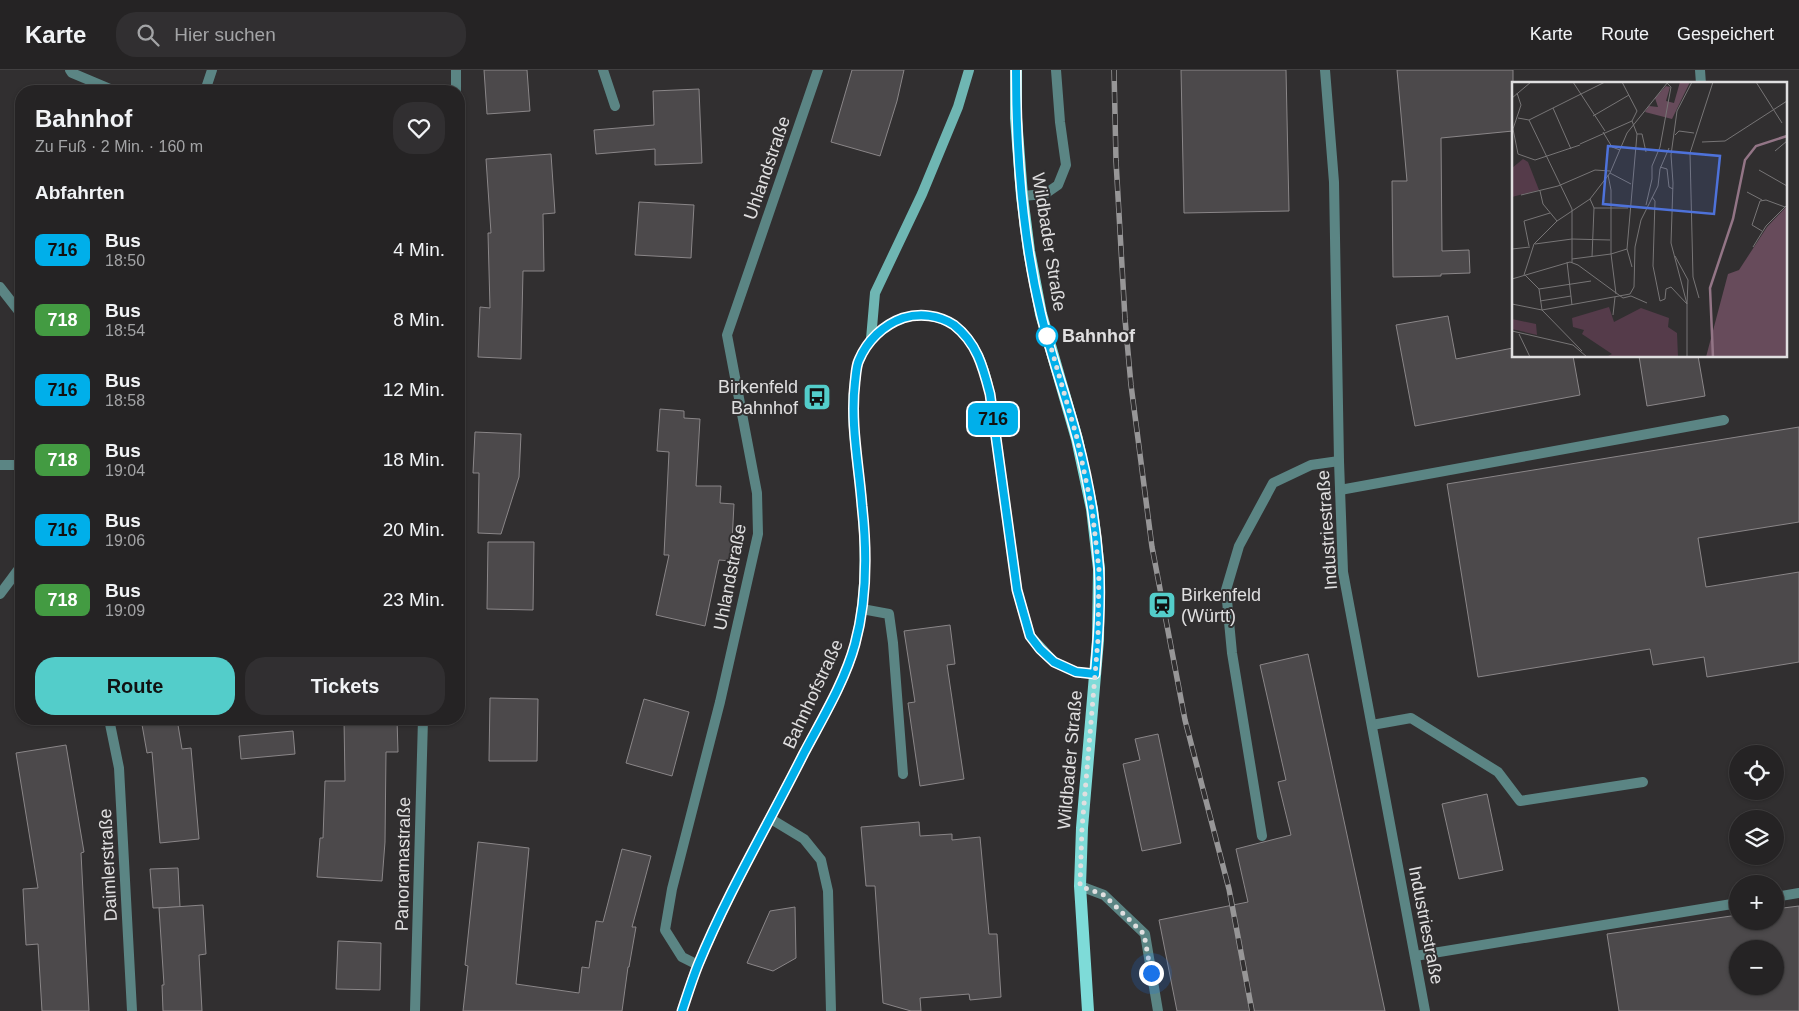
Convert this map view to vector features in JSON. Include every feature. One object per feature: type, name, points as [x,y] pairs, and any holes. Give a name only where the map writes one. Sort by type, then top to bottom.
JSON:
[{"type":"main road","points":[[871,339],[875,293],[922,194],[958,107],[969,70]]},
{"type":"main road","name":"Wildbader Straße","points":[[1016,70],[1016,118],[1022,196],[1029,252],[1041,314],[1077,438],[1092,509],[1099,569],[1098,640],[1082,828],[1080,886],[1088,1011]]},
{"type":"main road","points":[[871,339],[894,322],[914,315],[932,316],[950,322],[963,333],[975,348],[983,366],[990,394],[1017,590],[1030,636],[1054,662],[1076,672],[1095,674]]},
{"type":"main road","name":"Bahnhofstraße","points":[[682,1011],[698,965],[729,898],[838,688],[855,645],[862,609],[865,554],[863,509],[855,441],[853,402],[858,361],[871,339]]},
{"type":"street","points":[[70,70],[72,73],[101,85]]},
{"type":"street","points":[[208,85],[212,70]]},
{"type":"street","points":[[456,70],[456,85]]},
{"type":"street","points":[[603,70],[615,106]]},
{"type":"street","name":"Uhlandstraße","points":[[698,965],[682,957],[665,930],[672,889],[720,702],[758,534],[757,493],[727,335],[818,70]]},
{"type":"street","points":[[1022,196],[1045,194],[1058,185],[1066,165],[1056,70]]},
{"type":"street","name":"Industriestraße","points":[[1325,70],[1334,182],[1343,572],[1425,1011]]},
{"type":"street","points":[[0,287],[15,306]]},
{"type":"street","points":[[1340,490],[1724,420]]},
{"type":"street","points":[[1262,836],[1232,653],[1226,590],[1239,546],[1273,484],[1311,465],[1339,462]]},
{"type":"street","points":[[0,464],[15,464]]},
{"type":"street","points":[[0,594],[15,574]]},
{"type":"street","points":[[862,609],[889,614],[893,644],[902,774]]},
{"type":"street","points":[[1372,725],[1411,718],[1498,772],[1520,801],[1643,782]]},
{"type":"street","name":"Daimlerstraße","points":[[110,725],[119,768],[132,1011]]},
{"type":"street","name":"Panoramastraße","points":[[415,1011],[422,725]]},
{"type":"street","points":[[771,819],[804,839],[821,860],[828,891],[831,1011]]},
{"type":"street","points":[[1080,886],[1104,895],[1144,934],[1158,1011]]},
{"type":"street","points":[[1784,896],[1799,893]]},
{"type":"street","points":[[1415,956],[1729,904]]},
{"type":"building","points":[[484,70],[527,70],[530,111],[487,114]]},
{"type":"building","points":[[852,70],[904,70],[897,101],[880,156],[831,142]]},
{"type":"building","points":[[1181,70],[1286,70],[1289,211],[1184,213]]},
{"type":"building","points":[[1397,70],[1513,70],[1512,131],[1441,138],[1442,251],[1469,250],[1470,273],[1393,277],[1392,181],[1407,181]]},
{"type":"building","points":[[699,89],[702,163],[655,165],[655,149],[596,154],[594,130],[654,125],[653,91]]},
{"type":"building","points":[[551,154],[555,213],[543,214],[544,271],[523,271],[521,359],[478,357],[480,307],[490,308],[488,233],[491,233],[486,159]]},
{"type":"building","points":[[639,202],[694,205],[691,258],[635,255]]},
{"type":"building","points":[[1448,316],[1456,359],[1512,348],[1512,358],[1573,358],[1580,395],[1415,426],[1396,325]]},
{"type":"building","points":[[1639,358],[1698,358],[1705,396],[1647,406]]},
{"type":"building","points":[[660,409],[684,411],[684,418],[700,419],[696,486],[721,486],[720,503],[734,504],[731,561],[719,560],[705,626],[656,615],[669,555],[664,555],[669,452],[657,451]]},
{"type":"building","points":[[1799,427],[1799,522],[1698,538],[1706,587],[1799,572],[1799,662],[1707,677],[1704,657],[1653,665],[1650,649],[1478,677],[1447,484]]},
{"type":"building","points":[[475,432],[521,434],[519,477],[501,534],[478,533],[479,473],[473,473]]},
{"type":"building","points":[[488,542],[534,542],[533,610],[487,609]]},
{"type":"building","points":[[950,625],[955,664],[947,665],[964,779],[920,786],[908,703],[915,702],[904,631]]},
{"type":"building","points":[[1308,654],[1385,1011],[1177,1011],[1159,920],[1248,902],[1236,849],[1291,835],[1278,782],[1286,780],[1260,665]]},
{"type":"building","points":[[490,698],[538,699],[537,761],[489,761]]},
{"type":"building","points":[[644,699],[689,712],[672,776],[626,763]]},
{"type":"building","points":[[142,725],[178,725],[182,749],[191,748],[199,839],[160,843],[152,752],[147,753]]},
{"type":"building","points":[[344,725],[397,725],[398,752],[386,752],[385,842],[382,881],[317,877],[320,838],[323,838],[325,781],[345,781]]},
{"type":"building","points":[[293,731],[295,754],[241,759],[239,736]]},
{"type":"building","points":[[1158,734],[1181,843],[1142,851],[1123,764],[1140,760],[1135,739]]},
{"type":"building","points":[[66,745],[84,852],[81,853],[89,1011],[42,1011],[38,944],[26,945],[23,889],[38,888],[16,753]]},
{"type":"building","points":[[1487,794],[1503,870],[1459,879],[1442,804]]},
{"type":"building","points":[[919,822],[920,836],[952,834],[952,840],[980,837],[989,934],[997,934],[1001,997],[970,1000],[969,994],[920,998],[921,1011],[911,1011],[883,1003],[875,886],[866,886],[861,827]]},
{"type":"building","points":[[478,842],[529,848],[516,984],[579,993],[582,967],[589,968],[596,921],[603,922],[622,849],[651,856],[632,927],[636,927],[622,1011],[463,1011],[468,966],[465,965]]},
{"type":"building","points":[[178,868],[180,907],[153,908],[150,869]]},
{"type":"building","points":[[203,905],[206,954],[199,955],[202,1011],[163,1011],[162,985],[164,985],[159,908]]},
{"type":"building","points":[[1799,906],[1799,1011],[1619,1011],[1607,934],[1729,916],[1729,930],[1784,930],[1784,908]]},
{"type":"building","points":[[795,907],[796,958],[773,971],[747,963],[770,911]]},
{"type":"building","points":[[338,941],[381,943],[380,990],[336,989]]},
{"type":"railway","points":[[1114,70],[1116,161],[1125,319],[1131,385],[1152,547],[1185,720],[1229,889],[1252,1011]]},
{"type":"bus line","name":"716","points":[[682,1011],[698,965],[729,898],[838,688],[855,645],[862,609],[865,554],[863,509],[855,441],[853,402],[858,361],[871,339],[894,322],[914,315],[932,316],[950,322],[963,333],[975,348],[983,366],[990,394],[1017,590],[1030,636],[1054,662],[1076,672],[1095,674],[1098,640],[1099,569],[1092,509],[1077,438],[1041,314],[1029,252],[1022,196],[1016,118],[1016,70]]},
{"type":"place","name":"Bahnhof","points":[[1047,336]]},
{"type":"place","name":"Birkenfeld Bahnhof","points":[[817,397]]},
{"type":"place","name":"Birkenfeld (Württ)","points":[[1162,605]]},
{"type":"route","points":[[1047,336],[1046,330],[1077,438],[1092,509],[1099,569],[1098,640],[1082,828],[1080,886],[1104,895],[1144,934],[1151,973]]}]
